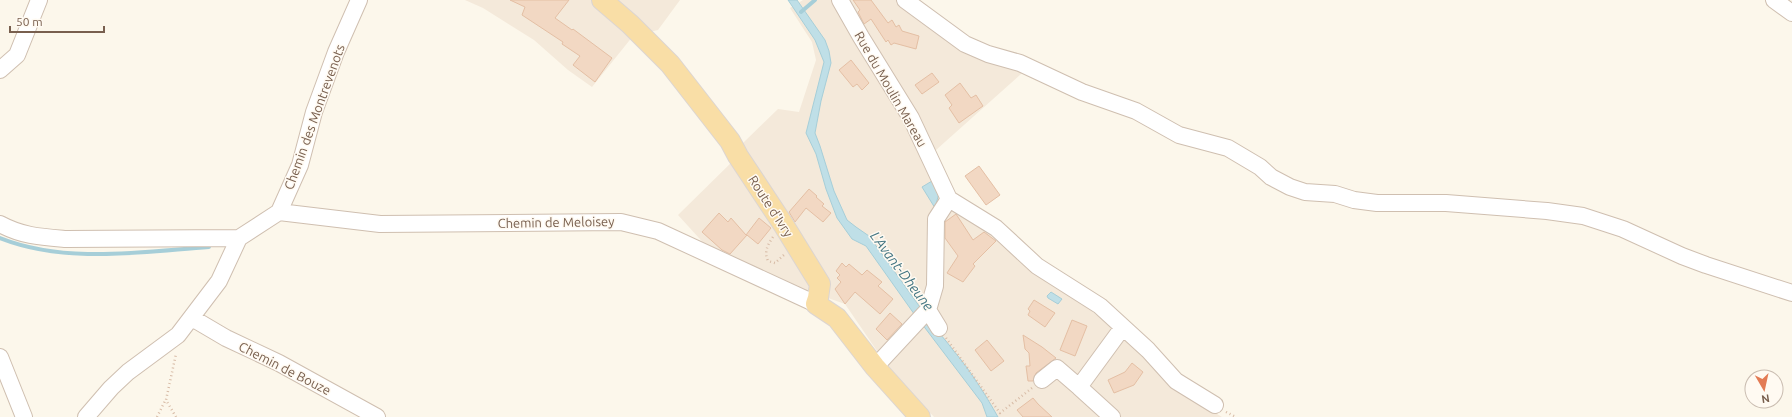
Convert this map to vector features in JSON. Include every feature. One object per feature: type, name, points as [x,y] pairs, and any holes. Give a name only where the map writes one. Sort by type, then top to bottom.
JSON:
[{"type":"main road","name":"Route d'Ivry","points":[[602,0],[630,24],[670,64],[730,141],[738,156],[820,284],[816,304]]},
{"type":"main road","points":[[816,304],[837,318],[874,367],[920,417]]},
{"type":"street","points":[[0,70],[17,55],[40,0]]},
{"type":"street","name":"Chemin des Montrevenots","points":[[279,212],[300,165],[314,112],[336,52],[359,0]]},
{"type":"street","name":"Rue du Moulin Mareau","points":[[840,0],[911,118],[949,199]]},
{"type":"street","points":[[906,0],[965,44],[988,54],[1020,63],[1082,92],[1136,112],[1178,134],[1228,148],[1260,167],[1272,177],[1290,187],[1305,192],[1335,194],[1354,200],[1377,203],[1446,203],[1547,211],[1583,216],[1623,229],[1682,256],[1706,265],[1792,293]]},
{"type":"street","points":[[1774,0],[1792,13]]},
{"type":"street","points":[[874,367],[924,315],[935,286],[936,219],[949,199],[996,228],[1037,266],[1100,306],[1148,350],[1176,381],[1215,405]]},
{"type":"street","points":[[86,417],[111,388],[128,372],[178,335],[219,281],[239,238],[279,212]]},
{"type":"street","name":"Chemin de Meloisey","points":[[279,212],[380,224],[621,222],[658,231],[816,304]]},
{"type":"street","points":[[0,224],[14,232],[33,236],[66,239],[239,238]]},
{"type":"street","points":[[924,315],[939,328]]},
{"type":"street","name":"Chemin de Bouze","points":[[192,318],[226,338],[279,363],[377,417]]},
{"type":"street","points":[[1079,387],[1123,327]]},
{"type":"street","points":[[0,357],[24,417]]},
{"type":"street","points":[[1042,380],[1057,368],[1112,417]]},
{"type":"path","points":[[788,232],[783,257],[775,263],[768,262],[765,254],[768,244],[788,232]]},
{"type":"path","points":[[939,328],[1000,413],[1042,380]]},
{"type":"path","points":[[157,417],[166,400],[176,357],[178,335]]},
{"type":"path","points":[[166,400],[176,417]]},
{"type":"shaded area","points":[[465,0],[680,0],[658,30],[633,36],[592,87],[568,70],[534,40],[483,8]]},
{"type":"shaded area","points":[[803,0],[908,0],[953,32],[1030,66],[936,150],[923,156],[941,193],[1131,342],[1172,386],[1222,417],[934,417],[888,367],[845,304],[794,286],[709,249],[678,215],[738,156],[743,143],[778,109],[799,112],[816,60],[812,42],[790,8]]},
{"type":"water","points":[[788,0],[797,0],[825,40],[829,51],[831,63],[821,101],[815,133],[834,191],[847,220],[869,236],[922,310],[917,318],[866,246],[852,239],[837,218],[826,189],[816,154],[806,133],[824,62],[815,40]]},
{"type":"water","points":[[932,181],[939,193],[935,208],[922,187]]},
{"type":"water","points":[[1051,292],[1062,299],[1058,304],[1048,298],[1047,296]]},
{"type":"water","points":[[928,319],[971,374],[998,417],[987,417],[982,403],[922,324]]},
{"type":"building","points":[[510,0],[569,0],[555,18],[572,30],[573,29],[612,58],[595,82],[573,65],[580,56],[562,44],[563,42],[522,15],[525,7]]},
{"type":"building","points":[[853,0],[871,0],[888,23],[892,20],[896,27],[899,25],[902,31],[919,36],[916,49],[894,43],[891,45],[888,40],[886,42],[871,19],[864,24],[858,12],[860,10]]},
{"type":"building","points":[[851,60],[869,83],[862,90],[857,84],[853,87],[839,70]]},
{"type":"building","points":[[932,73],[939,82],[922,94],[915,85]]},
{"type":"building","points":[[960,83],[971,98],[976,95],[983,106],[959,123],[949,108],[952,105],[945,95]]},
{"type":"building","points":[[979,166],[1000,195],[986,205],[965,176]]},
{"type":"building","points":[[809,189],[824,204],[822,206],[831,213],[823,222],[806,208],[795,222],[789,212]]},
{"type":"building","points":[[719,213],[728,222],[731,218],[746,235],[759,218],[771,228],[758,244],[747,235],[730,254],[722,250],[702,232]]},
{"type":"building","points":[[956,214],[973,240],[984,232],[996,241],[973,264],[975,266],[963,282],[947,273],[958,256],[945,238],[945,222]]},
{"type":"building","points":[[842,263],[846,267],[849,264],[862,275],[867,270],[882,282],[878,286],[893,299],[880,314],[855,292],[845,304],[835,289],[841,282],[837,278],[840,275],[836,271]]},
{"type":"building","points":[[1034,300],[1055,313],[1045,327],[1028,315],[1030,311],[1028,309]]},
{"type":"building","points":[[890,313],[902,324],[887,340],[876,329]]},
{"type":"building","points":[[1072,320],[1087,326],[1075,356],[1060,350]]},
{"type":"building","points":[[1023,335],[1056,358],[1036,373],[1033,381],[1028,381],[1026,366],[1030,366],[1029,353],[1025,349]]},
{"type":"building","points":[[987,340],[1004,361],[991,371],[975,350]]},
{"type":"building","points":[[1132,363],[1143,372],[1134,385],[1114,393],[1108,380],[1125,372]]},
{"type":"building","points":[[1033,398],[1052,417],[1023,417],[1017,410]]},
{"type":"waterway","points":[[801,12],[815,0]]},
{"type":"waterway","points":[[0,238],[25,246],[77,254],[130,253],[209,247]]},
{"type":"water label","name":"L'Avant-Dheune","points":[[902,271]]}]
